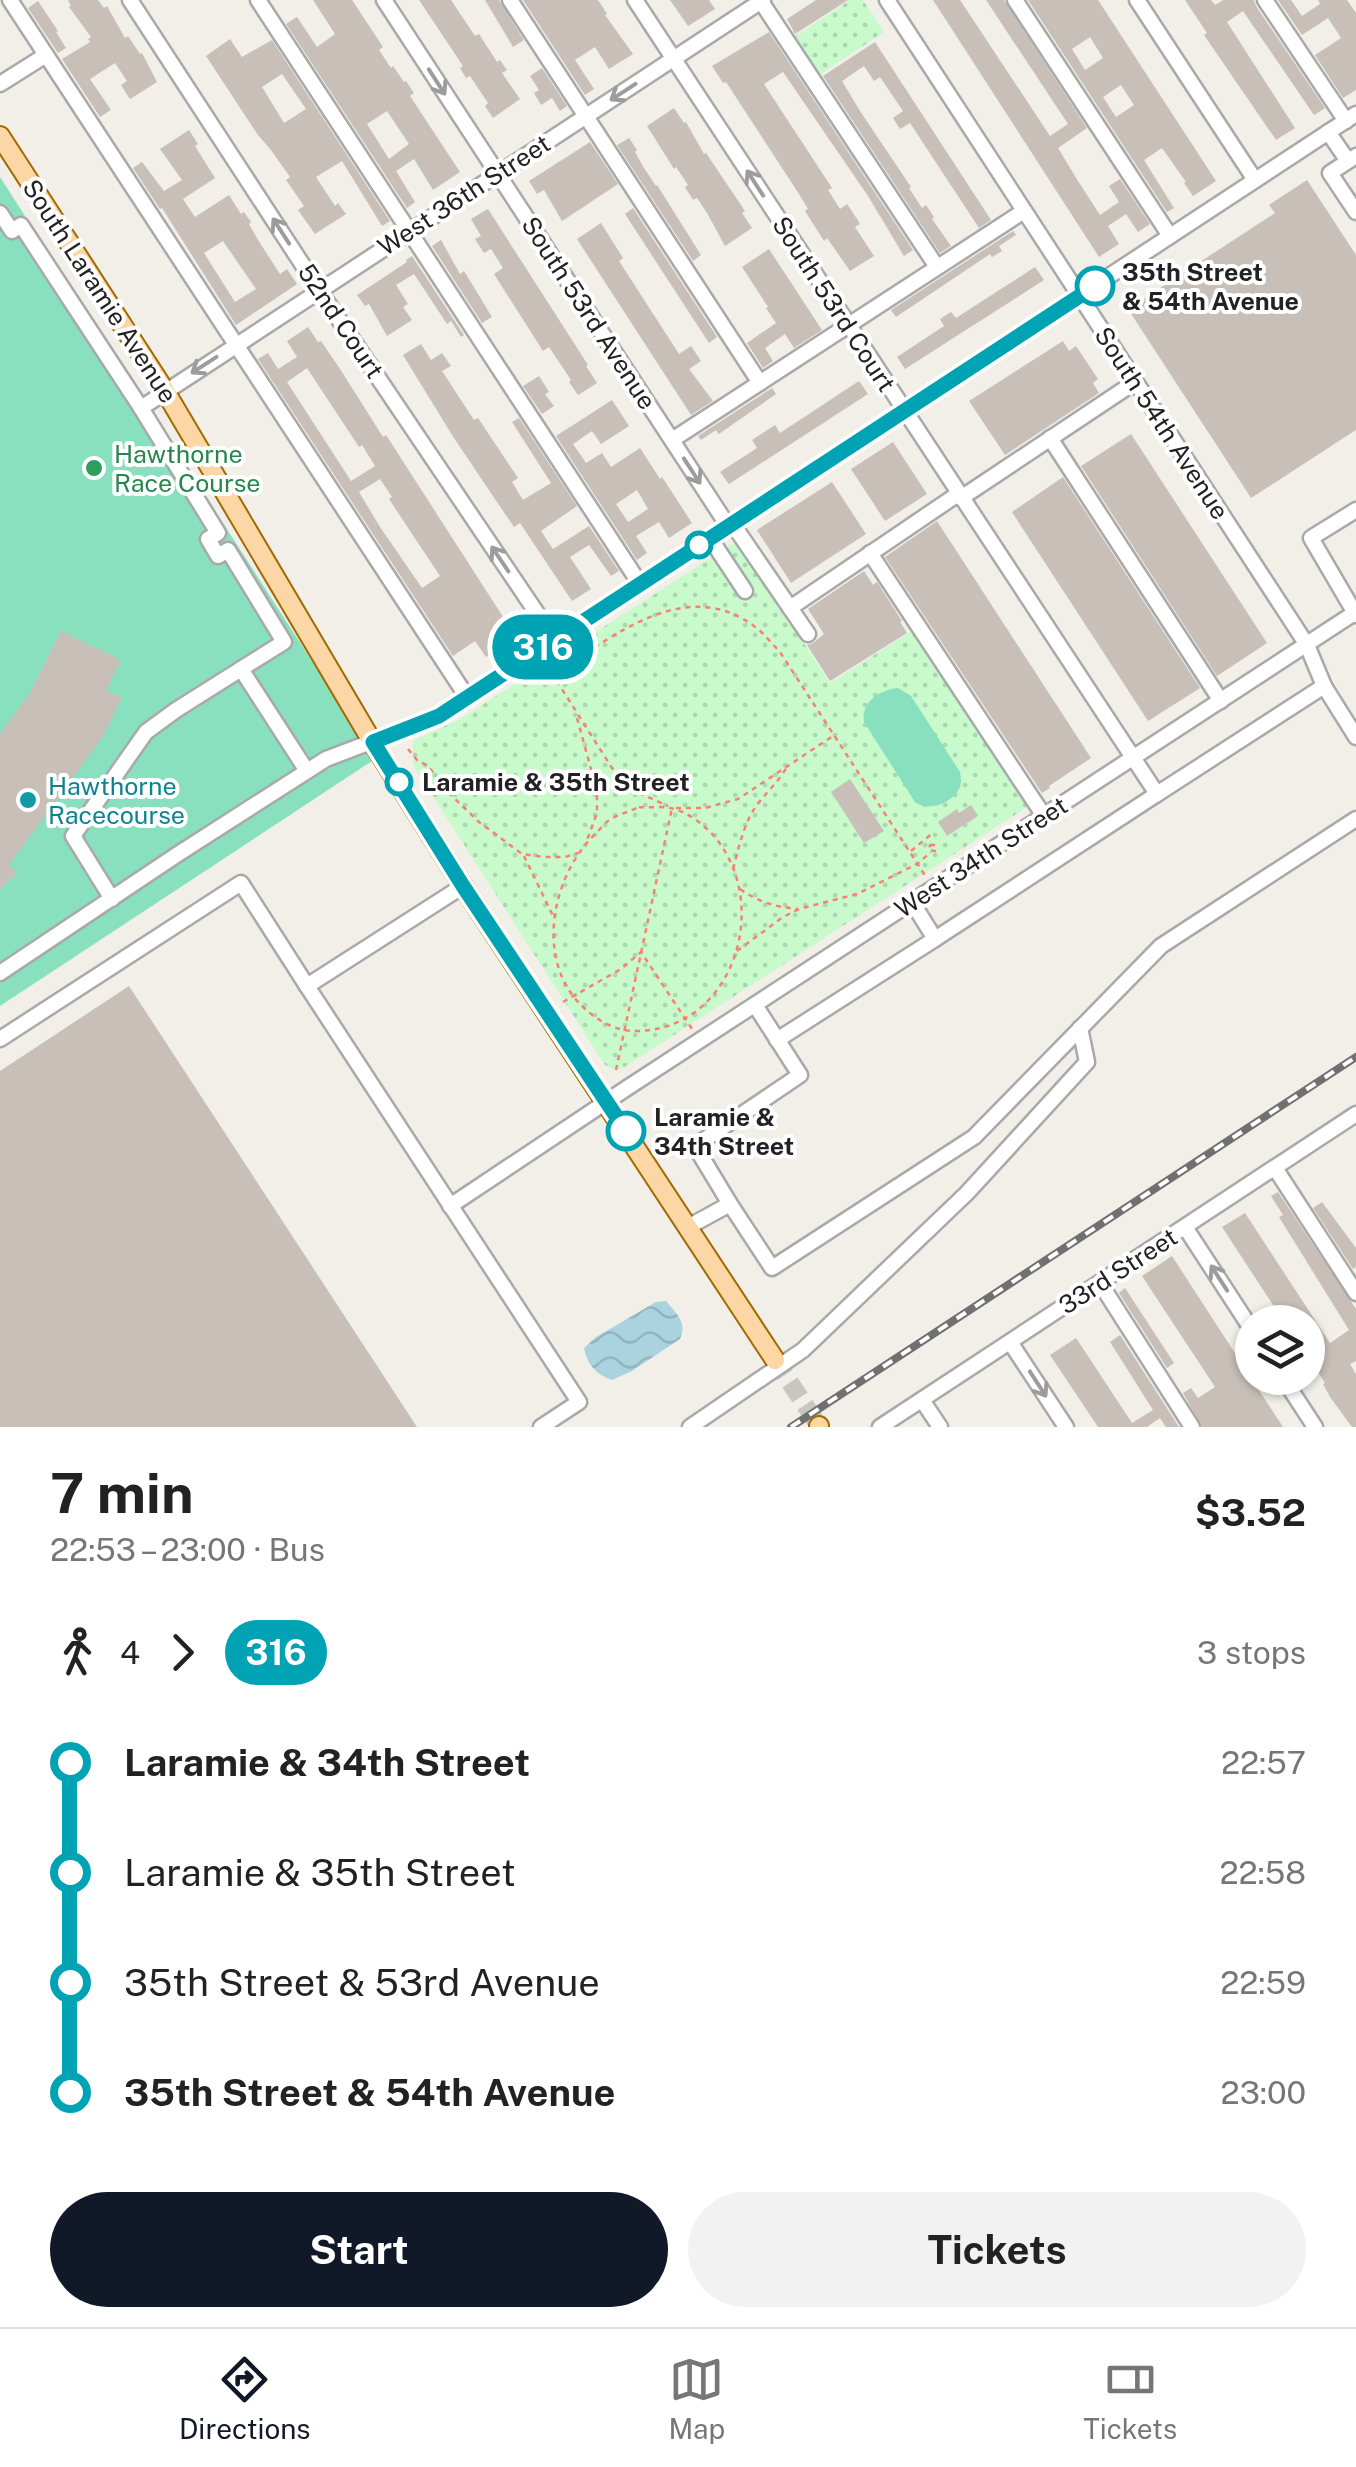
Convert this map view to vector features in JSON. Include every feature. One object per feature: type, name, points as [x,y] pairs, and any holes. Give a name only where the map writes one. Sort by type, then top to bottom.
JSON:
[{"type":"main road","name":"South Laramie Avenue","points":[[0,136],[165,391],[463,886],[774,1360]]},
{"type":"street","name":"52nd Court","points":[[130,0],[555,640]]},
{"type":"street","points":[[258,0],[640,584]]},
{"type":"street","name":"South 53rd Avenue","points":[[384,0],[672,440],[808,634]]},
{"type":"street","points":[[510,0],[760,383]]},
{"type":"street","name":"South 53rd Court","points":[[635,0],[1157,794]]},
{"type":"street","name":"West 36th Street","points":[[141,408],[761,0]]},
{"type":"street","points":[[761,0],[937,268]]},
{"type":"street","name":"South 54th Avenue","points":[[887,0],[1306,645],[1324,686],[1356,737]]},
{"type":"street","points":[[1015,0],[1170,236]]},
{"type":"street","points":[[1138,0],[1256,180]]},
{"type":"street","points":[[0,973],[326,759],[439,716],[1351,118],[1265,0]]},
{"type":"street","points":[[5,1],[46,54],[467,697]]},
{"type":"street","points":[[0,84],[46,54]]},
{"type":"street","points":[[1328,132],[1352,158],[1330,173],[1356,212]]},
{"type":"street","points":[[672,440],[1024,211]]},
{"type":"street","points":[[0,213],[12,231],[21,225],[218,533],[208,539],[218,556],[228,550],[284,642],[146,732],[73,836],[112,899]]},
{"type":"street","points":[[790,608],[1134,382]]},
{"type":"street","points":[[1050,438],[1221,701]]},
{"type":"street","points":[[1356,510],[1311,538],[1356,613]]},
{"type":"street","points":[[710,538],[745,591]]},
{"type":"street","points":[[870,553],[1044,816]]},
{"type":"street","name":"West 34th Street","points":[[450,1206],[1356,613]]},
{"type":"street","points":[[241,669],[307,771]]},
{"type":"street","points":[[777,1040],[1324,686]]},
{"type":"street","points":[[755,1004],[800,1075],[694,1146],[772,1268],[974,1137],[1160,946],[1356,819]]},
{"type":"street","points":[[0,1039],[240,882],[579,1402],[540,1427]]},
{"type":"street","points":[[307,986],[463,886]]},
{"type":"street","points":[[912,902],[935,939]]},
{"type":"street","points":[[690,1427],[804,1350],[967,1193],[1087,1062],[1080,1028]]},
{"type":"street","name":"33rd Street","points":[[880,1427],[1356,1114]]},
{"type":"street","points":[[1275,1168],[1356,1293]]},
{"type":"street","points":[[688,1228],[730,1204]]},
{"type":"street","points":[[1186,1226],[1236,1305]]},
{"type":"street","points":[[1100,1283],[1192,1427]]},
{"type":"street","points":[[1010,1342],[1066,1427]]},
{"type":"street","points":[[1294,1395],[1316,1427]]},
{"type":"street","points":[[922,1400],[940,1427]]},
{"type":"path","points":[[553,675],[636,622],[666,610],[714,610],[758,629],[780,652],[926,878]]},
{"type":"path","points":[[546,663],[612,768],[639,793],[703,823],[724,848],[733,870],[742,906],[741,937],[728,974],[710,999],[686,1020],[657,1031],[624,1032],[592,1016],[573,996],[559,965],[553,932],[557,899],[570,867],[587,842],[597,813],[597,791],[576,715]]},
{"type":"path","points":[[587,842],[611,819],[640,808],[705,808],[738,799],[834,735]]},
{"type":"path","points":[[408,749],[478,822],[524,854],[565,857],[580,853]]},
{"type":"path","points":[[733,870],[749,820],[788,766]]},
{"type":"path","points":[[616,1070],[672,808]]},
{"type":"path","points":[[910,852],[934,832]]},
{"type":"path","points":[[736,952],[799,909],[858,894],[917,864],[932,852],[929,835]]},
{"type":"path","points":[[524,854],[555,918]]},
{"type":"path","points":[[738,888],[757,901],[799,909]]},
{"type":"path","points":[[563,1002],[621,969],[641,952]]},
{"type":"path","points":[[641,952],[692,1031]]},
{"type":"green space","points":[[850,0],[863,0],[884,32],[818,76],[793,38]]},
{"type":"green space","name":"Hawthorne Race Course","points":[[0,177],[375,759],[0,1006]]},
{"type":"green space","points":[[737,541],[830,683],[915,629],[1029,806],[615,1070],[605,1065],[413,765],[413,741],[462,718]]},
{"type":"green space","points":[[898,688],[911,696],[960,772],[959,789],[939,805],[915,802],[864,722],[865,709],[873,698]]},
{"type":"water","points":[[666,1301],[682,1323],[680,1339],[612,1380],[594,1368],[584,1348],[656,1302]]},
{"type":"building","points":[[68,0],[98,0],[104,8],[107,6],[125,38],[128,36],[142,53],[157,82],[130,99],[121,85],[127,81],[115,63],[90,79],[111,110],[100,117],[62,59],[90,42],[91,37]]},
{"type":"building","points":[[313,0],[352,0],[383,47],[379,50],[414,93],[410,96],[460,172],[433,190],[414,159],[396,171],[415,202],[407,208],[286,24],[297,17],[317,47],[335,34]],"holes":[[[387,111],[409,144],[389,159],[367,124]]]},
{"type":"building","points":[[419,0],[451,0],[475,36],[479,34],[507,70],[502,73],[520,99],[493,118],[485,106],[488,103],[470,76],[466,78],[460,68],[463,66]]},
{"type":"building","points":[[485,0],[499,0],[524,40],[513,47]]},
{"type":"building","points":[[523,0],[598,0],[633,54],[609,69],[595,47],[575,60],[594,89],[585,95]]},
{"type":"building","points":[[670,0],[709,0],[715,9],[688,26]]},
{"type":"building","points":[[816,0],[848,0],[795,34],[787,19]]},
{"type":"building","points":[[933,0],[960,0],[1050,136],[1068,124],[986,0],[1004,0],[1087,128],[1058,148],[1100,215],[1119,202],[1109,186],[1120,179],[1150,224],[1138,232],[1126,214],[1108,226],[1119,244],[1099,257]]},
{"type":"building","points":[[1028,0],[1098,0],[1216,181],[1193,196],[1162,148],[1144,160],[1174,208],[1167,212]],"holes":[[[1090,37],[1103,58],[1085,70],[1072,49]],[[1121,85],[1134,105],[1116,117],[1103,97]]]},
{"type":"building","points":[[1185,0],[1211,0],[1215,5],[1223,0],[1254,0],[1325,108],[1314,115],[1243,11],[1227,22],[1295,128],[1276,140],[1204,35],[1207,33]]},
{"type":"building","points":[[1278,0],[1291,0],[1302,16],[1320,4],[1318,0],[1347,0],[1356,13],[1356,90],[1343,98],[1315,55],[1341,38],[1328,18],[1302,35]]},
{"type":"building","points":[[38,1],[66,48],[58,53],[28,8]]},
{"type":"building","points":[[769,32],[913,250],[904,256],[783,72],[764,84],[832,188],[828,190],[840,209],[847,204],[857,219],[860,224],[855,227],[874,256],[850,271],[827,238],[824,241],[799,194],[712,66]]},
{"type":"building","points":[[230,39],[242,57],[272,40],[390,221],[382,226],[342,161],[316,177],[335,206],[338,203],[346,214],[315,234],[298,210],[304,206],[286,180],[290,177],[206,56]],"holes":[[[282,74],[306,109],[284,123],[262,87]]]},
{"type":"building","points":[[875,42],[991,220],[979,228],[910,123],[900,129],[893,118],[903,111],[880,77],[874,81],[864,66],[842,81],[922,208],[926,205],[951,246],[940,253],[823,76]]},
{"type":"building","points":[[542,68],[567,106],[560,111],[552,98],[541,105],[534,93],[539,90],[530,76]]},
{"type":"building","points":[[674,108],[745,211],[742,213],[752,228],[725,246],[647,126]]},
{"type":"building","points":[[189,130],[215,178],[183,199],[195,217],[229,195],[251,222],[280,274],[287,269],[297,284],[236,325],[133,168],[142,162],[164,191],[182,180],[160,149]],"holes":[[[223,241],[256,289],[235,302],[204,253]]]},
{"type":"building","points":[[629,138],[701,255],[693,261],[617,145]]},
{"type":"building","points":[[590,142],[618,184],[562,221],[544,190],[537,194],[529,181]]},
{"type":"building","points":[[1307,180],[1356,255],[1356,430],[1251,498],[1128,309],[1275,213],[1269,205]]},
{"type":"building","points":[[633,208],[717,337],[709,343],[625,214]]},
{"type":"building","points":[[488,209],[597,383],[578,395],[549,347],[543,351],[494,274],[503,268],[491,249],[484,253],[475,239],[481,236],[471,219]]},
{"type":"building","points":[[601,223],[623,258],[619,261],[679,354],[691,346],[701,361],[689,369],[713,401],[691,415],[577,239]]},
{"type":"building","points":[[1013,231],[1016,235],[999,246],[1002,251],[992,257],[990,254],[896,317],[891,310]]},
{"type":"building","points":[[441,240],[492,317],[482,323],[432,246]]},
{"type":"building","points":[[769,249],[822,330],[794,348],[785,334],[765,348],[773,361],[763,368],[747,343],[776,323],[742,267]]},
{"type":"building","points":[[412,256],[464,335],[461,337],[451,321],[447,324],[414,274],[396,285],[408,304],[403,307],[412,320],[387,336],[369,304],[365,306],[357,295]]},
{"type":"building","points":[[1035,267],[1044,280],[905,369],[897,357],[944,326],[940,319],[951,312],[956,318]]},
{"type":"building","points":[[308,327],[321,341],[516,637],[486,657],[475,641],[453,656],[258,359],[268,353],[278,369],[297,357],[287,341]],"holes":[[[307,368],[375,466],[351,481],[287,382]],[[380,479],[440,576],[422,588],[359,492]]]},
{"type":"building","points":[[1063,341],[1069,351],[1076,346],[1098,379],[1093,383],[1099,393],[1005,455],[969,401]]},
{"type":"building","points":[[421,344],[431,360],[442,353],[451,366],[442,371],[518,478],[512,482],[523,500],[551,483],[512,422],[519,418],[577,506],[541,531],[553,549],[589,526],[619,571],[611,576],[589,545],[570,557],[591,589],[572,601],[520,523],[514,527],[503,511],[403,355]]},
{"type":"building","points":[[539,376],[554,406],[542,414],[523,386]]},
{"type":"building","points":[[859,381],[868,394],[729,484],[720,472],[757,448],[752,440],[775,425],[780,433]]},
{"type":"building","points":[[772,388],[776,394],[719,434],[716,430],[701,440],[698,436]]},
{"type":"building","points":[[612,400],[629,426],[601,444],[592,431],[573,444],[586,463],[602,453],[611,467],[640,448],[692,523],[669,538],[659,522],[636,536],[647,553],[637,560],[556,436]],"holes":[[[637,490],[648,509],[628,522],[616,504]]]},
{"type":"building","points":[[1131,434],[1267,643],[1217,676],[1081,466]]},
{"type":"building","points":[[893,442],[927,494],[885,521],[851,469]]},
{"type":"building","points":[[1063,477],[1200,688],[1148,721],[1012,512]]},
{"type":"building","points":[[832,482],[866,534],[791,583],[757,530]]},
{"type":"building","points":[[937,521],[1091,758],[1042,793],[885,557]]},
{"type":"building","points":[[864,571],[873,585],[877,582],[907,633],[830,681],[807,645],[824,634],[808,609]]},
{"type":"building","name":"Hawthorne Racecourse","points":[[61,631],[121,660],[106,691],[122,697],[104,735],[9,865],[17,873],[0,890],[0,734],[30,693]]},
{"type":"building","points":[[850,779],[884,831],[864,843],[831,792]]},
{"type":"building","points":[[971,805],[978,816],[947,836],[938,822]]},
{"type":"building","points":[[129,986],[417,1427],[0,1427],[0,1071]]},
{"type":"building","points":[[1278,1192],[1356,1309],[1356,1361],[1350,1364],[1356,1374],[1356,1427],[1352,1427],[1325,1388],[1325,1335],[1330,1343],[1349,1330],[1279,1217],[1283,1215],[1271,1196]]},
{"type":"building","points":[[1322,1202],[1356,1248],[1353,1269],[1313,1208]]},
{"type":"building","points":[[1245,1213],[1305,1305],[1273,1305],[1222,1227]]},
{"type":"building","points":[[1172,1256],[1235,1353],[1235,1395],[1262,1395],[1283,1427],[1202,1427],[1183,1393],[1191,1388],[1198,1398],[1215,1387],[1142,1276]]},
{"type":"building","points":[[1125,1288],[1174,1363],[1167,1368],[1119,1293]]},
{"type":"building","points":[[1120,1335],[1179,1427],[1166,1427],[1160,1418],[1147,1427],[1098,1427],[1050,1355],[1076,1338],[1132,1423],[1153,1410],[1110,1342]]},
{"type":"tunnel","points":[[775,1360],[819,1426]]},
{"type":"railway","points":[[791,1427],[1356,1057]]},
{"type":"bus line","name":"316","points":[[626,1131],[463,886],[373,742],[439,716],[1095,286]]},
{"type":"place","name":"35th Street & 54th Avenue","points":[[1095,286]]},
{"type":"place","name":"Hawthorne Race Course","points":[[94,468]]},
{"type":"place","name":"Laramie & 35th Street","points":[[399,782]]},
{"type":"place","name":"Hawthorne Racecourse","points":[[28,800]]},
{"type":"place","name":"Laramie & 34th Street","points":[[626,1131]]}]
